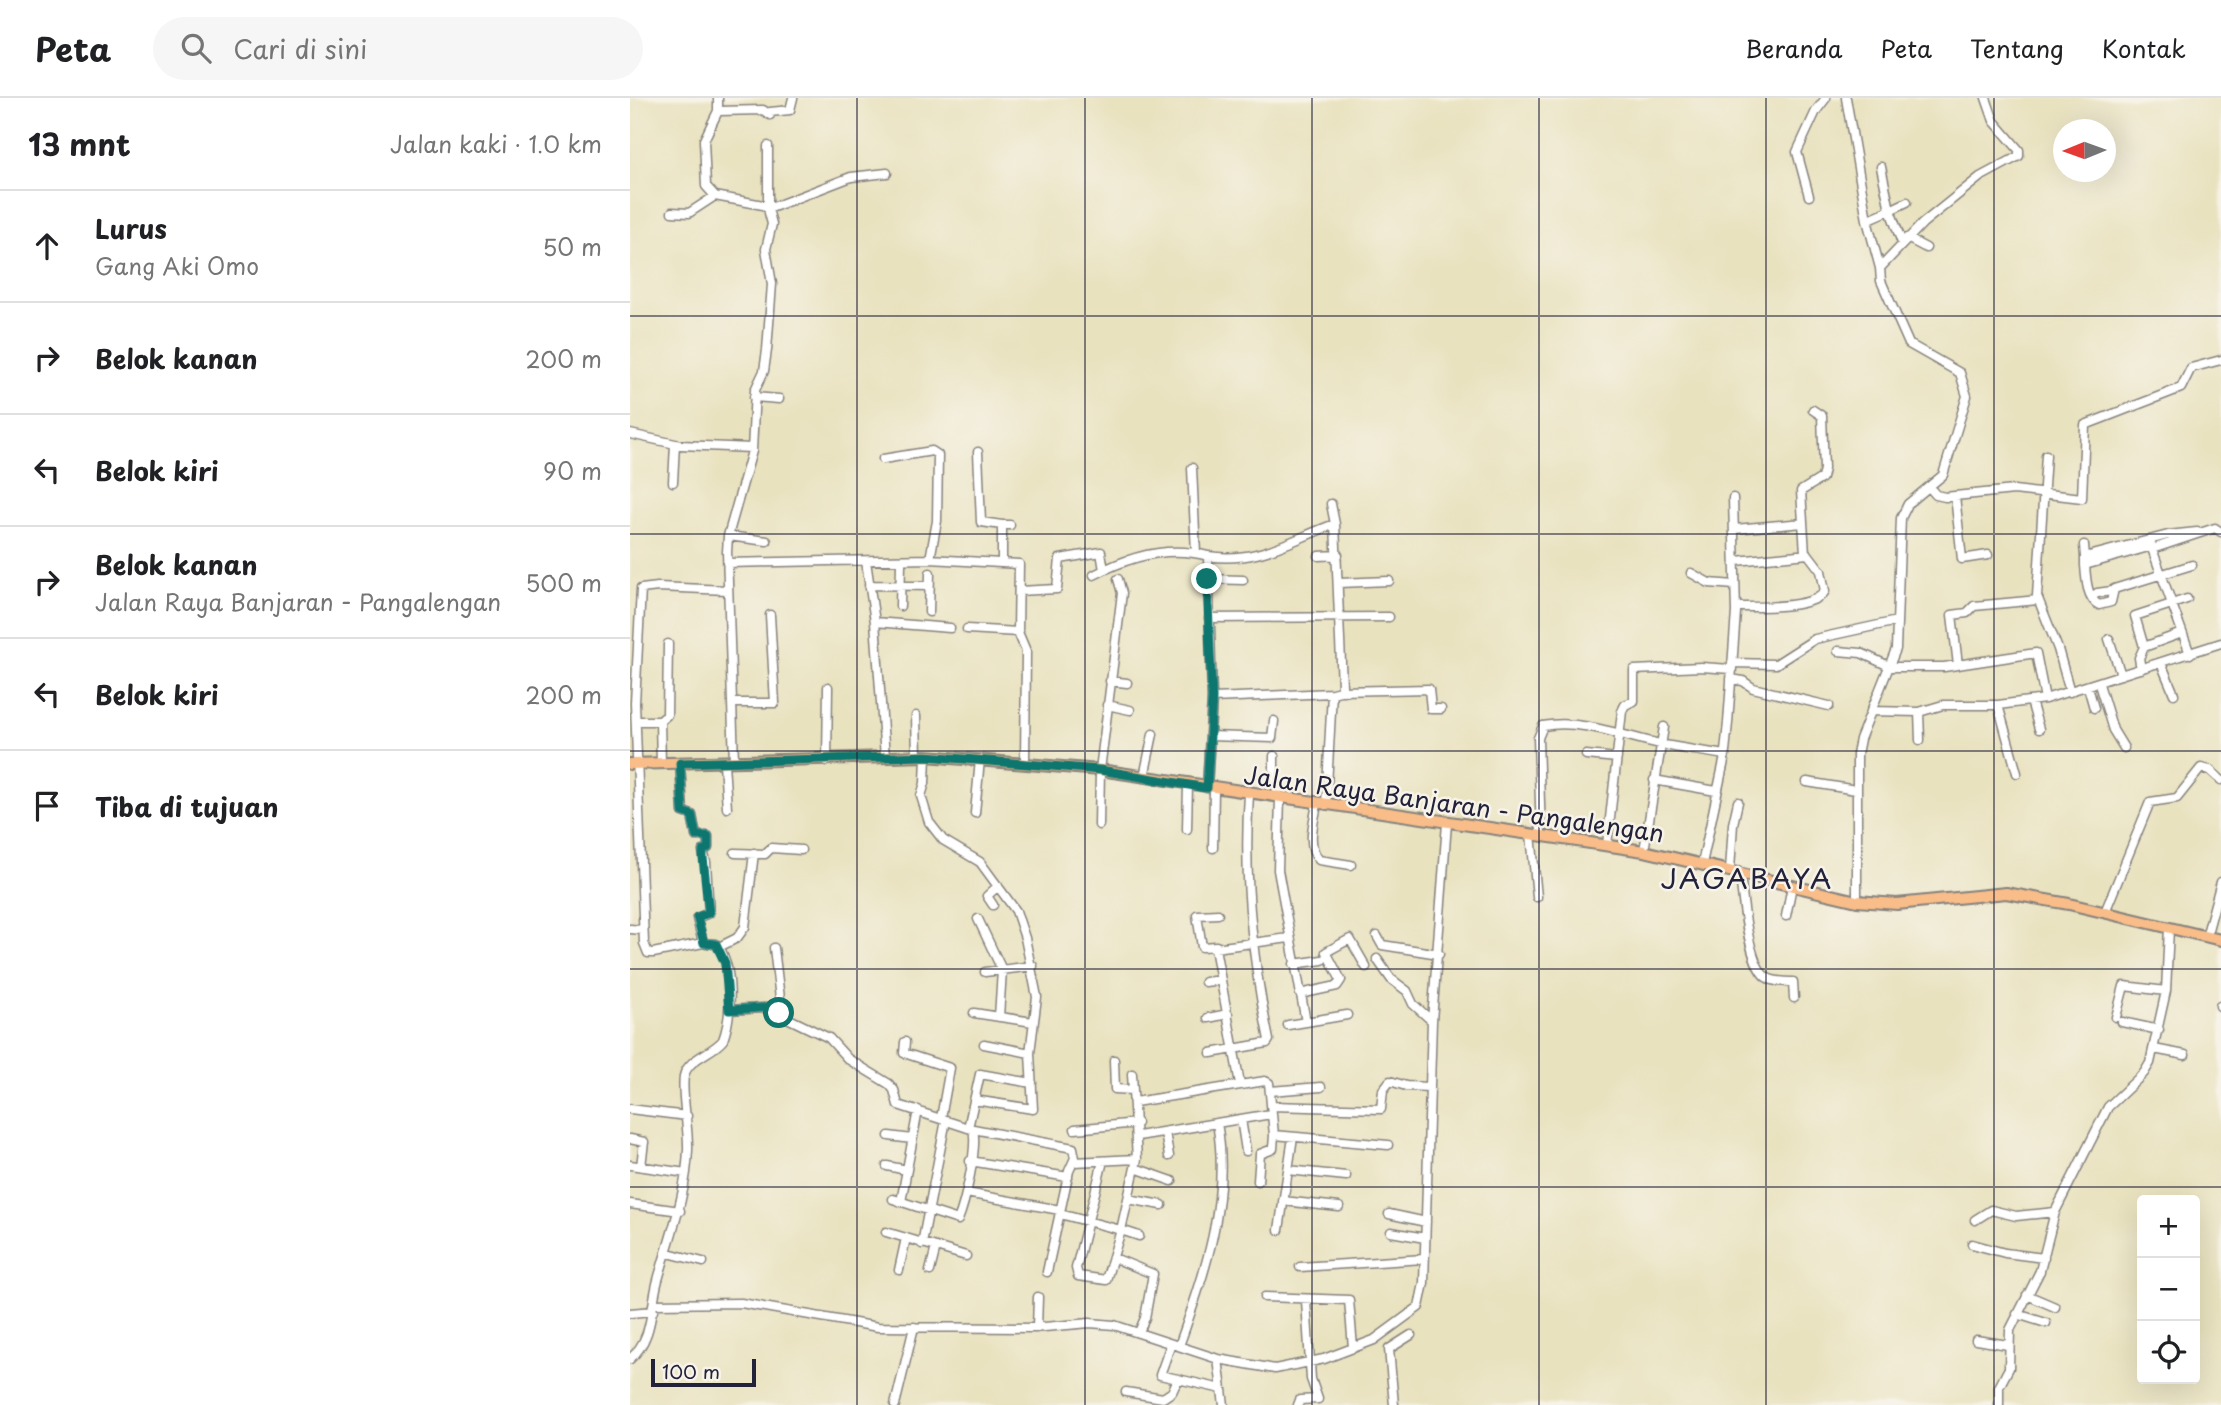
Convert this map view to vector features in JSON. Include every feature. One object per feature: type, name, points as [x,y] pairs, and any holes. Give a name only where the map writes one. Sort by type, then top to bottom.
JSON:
[{"type":"main road","name":"Jalan Raya Banjaran - Pangalengan","points":[[634,764],[827,761],[921,756],[1100,770],[1644,851],[1857,901],[1897,904],[2006,893],[2105,912],[2221,940]]},
{"type":"street","points":[[715,196],[704,180],[704,140],[718,111],[718,98]]},
{"type":"street","points":[[718,111],[770,113],[790,110],[793,98]]},
{"type":"street","points":[[1809,196],[1797,152],[1816,111],[1826,98]]},
{"type":"street","points":[[1846,98],[1867,219],[1887,297],[1915,350],[1960,373],[1967,396],[1943,475],[1908,504],[1902,515],[1896,649],[1858,746],[1857,901]]},
{"type":"street","points":[[1880,268],[1904,241],[1980,177],[2019,156],[2019,150],[1994,121],[1986,98]]},
{"type":"street","points":[[727,808],[732,703],[727,590],[728,536],[752,448],[754,397],[767,351],[772,284],[766,257],[771,217],[768,209],[768,146]]},
{"type":"street","points":[[1881,167],[1890,210],[1904,241],[1926,248]]},
{"type":"street","points":[[673,212],[689,213],[715,196],[756,203],[768,209],[851,177],[887,173]]},
{"type":"street","points":[[1867,219],[1907,202]]},
{"type":"street","points":[[1929,487],[1939,496],[2014,490],[2084,497],[2085,425],[2181,388],[2191,368],[2221,360]]},
{"type":"street","points":[[754,397],[779,399]]},
{"type":"street","points":[[1737,607],[1775,607],[1822,596],[1825,591],[1821,571],[1805,553],[1803,523],[1801,491],[1822,478],[1824,469],[1822,416],[1813,410]]},
{"type":"street","points":[[630,434],[675,444],[752,448]]},
{"type":"street","points":[[673,482],[675,444]]},
{"type":"street","points":[[883,459],[932,451],[939,456],[937,521],[930,559]]},
{"type":"street","points":[[978,452],[981,522],[1006,525],[1002,563]]},
{"type":"street","points":[[2046,455],[2046,495],[2038,600],[2058,649],[2070,692]]},
{"type":"street","points":[[1192,468],[1196,553]]},
{"type":"street","points":[[1955,496],[1962,559],[1988,555]]},
{"type":"street","points":[[1702,864],[1725,755],[1737,607],[1732,498]]},
{"type":"street","points":[[1331,504],[1338,555],[1340,617],[1336,692],[1322,804],[1311,841],[1319,860],[1351,865]]},
{"type":"street","points":[[1735,530],[1803,523]]},
{"type":"street","points":[[1094,575],[1153,553],[1196,553],[1232,559],[1257,555],[1271,547],[1335,524]]},
{"type":"street","points":[[2085,561],[2215,528],[2221,532]]},
{"type":"street","points":[[728,536],[767,541]]},
{"type":"street","points":[[2084,545],[2087,587],[2092,597],[2096,593],[2112,591],[2192,565]]},
{"type":"street","points":[[2151,545],[2190,654]]},
{"type":"street","points":[[1019,591],[1057,589],[1060,559],[1101,552],[1104,570]]},
{"type":"street","points":[[1736,561],[1805,553]]},
{"type":"street","points":[[1319,556],[1338,555]]},
{"type":"street","points":[[1208,556],[1213,848]]},
{"type":"street","points":[[727,563],[930,559],[1019,564],[1018,632],[1026,651],[1025,763]]},
{"type":"street","points":[[866,561],[876,622],[885,757]]},
{"type":"street","points":[[900,606],[901,564]]},
{"type":"street","points":[[929,612],[930,573]]},
{"type":"street","points":[[1691,573],[1709,583],[1735,585]]},
{"type":"street","points":[[1099,825],[1100,770],[1122,593],[1118,579]]},
{"type":"street","points":[[1207,579],[1242,580]]},
{"type":"street","points":[[1339,583],[1389,582]]},
{"type":"street","points":[[869,585],[929,586]]},
{"type":"street","points":[[727,590],[658,587],[641,589],[634,764],[643,930],[648,953],[704,943],[719,947],[737,938],[745,927],[754,853]]},
{"type":"street","points":[[2141,669],[2139,657],[2144,647],[2135,616],[2188,599]]},
{"type":"street","points":[[1958,666],[1952,615],[1967,612],[1977,606],[2038,600]]},
{"type":"street","points":[[732,703],[776,708],[771,615]]},
{"type":"street","points":[[1209,618],[1389,617]]},
{"type":"street","points":[[1607,845],[1623,707],[1634,701],[1634,670],[1701,667],[1731,670],[1776,664],[1815,639],[1897,621]]},
{"type":"street","points":[[876,622],[950,628]]},
{"type":"street","points":[[967,629],[1018,632]]},
{"type":"street","points":[[2144,647],[2182,633]]},
{"type":"street","points":[[2109,639],[2121,675]]},
{"type":"street","points":[[1871,711],[1919,712],[1944,705],[1997,705],[2045,699],[2221,643]]},
{"type":"street","points":[[661,764],[660,722],[667,715],[668,644]]},
{"type":"street","points":[[1838,651],[1863,654],[1891,667],[1958,666],[2036,653],[2045,699]]},
{"type":"street","points":[[2161,663],[2174,694]]},
{"type":"street","points":[[1731,670],[1753,688],[1829,706]]},
{"type":"street","points":[[1110,681],[1127,683]]},
{"type":"street","points":[[2099,684],[2113,730],[2124,748]]},
{"type":"street","points":[[827,761],[828,687]]},
{"type":"street","points":[[2088,687],[2094,708]]},
{"type":"street","points":[[1212,698],[1429,689],[1431,709],[1441,709]]},
{"type":"street","points":[[2031,701],[2039,729]]},
{"type":"street","points":[[1107,705],[1130,710]]},
{"type":"street","points":[[1997,705],[2017,773]]},
{"type":"street","points":[[1919,712],[1920,740]]},
{"type":"street","points":[[916,716],[925,783],[921,796],[929,822],[943,840],[981,862],[1016,911],[1033,966],[1037,1003],[1030,1053],[1031,1111],[974,1100]]},
{"type":"street","points":[[636,721],[660,722]]},
{"type":"street","points":[[1210,736],[1272,738],[1274,721]]},
{"type":"street","points":[[1537,897],[1538,738],[1543,726],[1559,723],[1581,725],[1660,744],[1725,755]]},
{"type":"street","points":[[1644,851],[1664,727]]},
{"type":"street","points":[[1144,777],[1153,734]]},
{"type":"street","points":[[1586,755],[1618,758]]},
{"type":"street","points":[[1274,756],[1273,779],[1280,798],[1278,870],[1306,1022]]},
{"type":"street","points":[[975,813],[980,759]]},
{"type":"street","points":[[680,763],[683,812],[692,815],[696,836],[708,836],[708,848],[703,851],[703,858],[709,913],[697,918],[704,943]]},
{"type":"street","points":[[2105,912],[2150,802],[2177,798],[2201,768],[2210,770],[2221,780]]},
{"type":"street","points":[[1654,780],[1716,791]]},
{"type":"street","points":[[1807,782],[1856,790]]},
{"type":"street","points":[[1187,829],[1188,785]]},
{"type":"street","points":[[1211,1053],[1269,1040],[1251,944],[1246,869],[1249,794]]},
{"type":"street","points":[[1738,802],[1732,824],[1735,871],[1758,966],[1770,979],[1793,982],[1794,998]]},
{"type":"street","points":[[630,1313],[654,1308],[741,1303],[869,1326],[977,1325],[1037,1328],[1100,1323],[1139,1332],[1219,1359],[1275,1370],[1309,1362],[1374,1340],[1419,1307],[1424,1283],[1432,1021],[1447,822]]},
{"type":"street","points":[[630,847],[640,847]]},
{"type":"street","points":[[735,853],[765,854],[771,848],[801,850]]},
{"type":"street","points":[[2206,937],[2221,882]]},
{"type":"street","points":[[993,905],[987,896],[998,886]]},
{"type":"street","points":[[1786,916],[1792,886]]},
{"type":"street","points":[[1217,914],[1197,915],[1202,947],[1289,938]]},
{"type":"street","points":[[978,919],[1002,970],[999,1017]]},
{"type":"street","points":[[1998,1405],[1998,1387],[2009,1368],[2010,1330],[2044,1258],[2056,1212],[2097,1124],[2116,1097],[2144,1073],[2154,1049],[2166,991],[2169,928]]},
{"type":"street","points":[[630,929],[643,930]]},
{"type":"street","points":[[1377,936],[1382,945],[1439,954]]},
{"type":"street","points":[[1300,994],[1337,986],[1341,980],[1326,952],[1350,939],[1366,967]]},
{"type":"street","points":[[1216,946],[1240,1084]]},
{"type":"street","points":[[630,1359],[643,1346],[654,1308],[658,1280],[680,1211],[686,1173],[687,1116],[684,1075],[690,1066],[723,1040],[729,1010],[725,963],[719,947]]},
{"type":"street","points":[[774,948],[781,1015],[829,1038],[848,1059],[889,1084],[894,1090],[898,1105],[971,1129],[1070,1147],[1075,1153],[1074,1162],[1068,1177],[1047,1272]]},
{"type":"street","points":[[1377,959],[1391,979],[1407,991],[1413,1004],[1432,1021]]},
{"type":"street","points":[[1294,964],[1322,960]]},
{"type":"street","points":[[985,972],[1033,966]]},
{"type":"street","points":[[1205,982],[1221,980]]},
{"type":"street","points":[[2159,1030],[2119,1020],[2124,986],[2166,991]]},
{"type":"street","points":[[729,1010],[779,1007]]},
{"type":"street","points":[[974,1013],[1033,1022]]},
{"type":"street","points":[[1208,1018],[1228,1014]]},
{"type":"street","points":[[1288,1025],[1347,1015]]},
{"type":"street","points":[[905,1042],[904,1053],[950,1068],[930,1212],[922,1244]]},
{"type":"street","points":[[984,1044],[1030,1053]]},
{"type":"street","points":[[2154,1049],[2185,1055]]},
{"type":"street","points":[[1114,1060],[1115,1089],[1133,1090]]},
{"type":"street","points":[[1103,1161],[1076,1268],[1078,1276],[1106,1280],[1114,1258],[1136,1164],[1138,1136],[1132,1073]]},
{"type":"street","points":[[918,1110],[897,1200],[958,1220],[966,1193],[974,1100],[980,1074],[1032,1083]]},
{"type":"street","points":[[1135,1102],[1240,1084],[1265,1081],[1269,1083],[1273,1149],[1260,1154],[1258,1181]]},
{"type":"street","points":[[1138,1136],[1241,1119],[1271,1110],[1381,1109],[1383,1090],[1390,1081],[1406,1086],[1429,1087]]},
{"type":"street","points":[[1270,1091],[1321,1087]]},
{"type":"street","points":[[630,1109],[687,1116]]},
{"type":"street","points":[[1241,1119],[1246,1151]]},
{"type":"street","points":[[1075,1129],[1137,1123]]},
{"type":"street","points":[[1217,1123],[1220,1165],[1217,1210],[1205,1269],[1175,1345],[1160,1373],[1222,1390]]},
{"type":"street","points":[[1165,1132],[1169,1156]]},
{"type":"street","points":[[1274,1135],[1388,1145]]},
{"type":"street","points":[[889,1136],[912,1139]]},
{"type":"street","points":[[1279,1230],[1293,1137]]},
{"type":"street","points":[[630,1139],[644,1142],[640,1166]]},
{"type":"street","points":[[970,1161],[1068,1177]]},
{"type":"street","points":[[1074,1162],[1136,1164],[1172,1181]]},
{"type":"street","points":[[630,1165],[686,1173]]},
{"type":"street","points":[[887,1167],[906,1170]]},
{"type":"street","points":[[1288,1170],[1346,1176]]},
{"type":"street","points":[[966,1193],[1060,1212],[1139,1236]]},
{"type":"street","points":[[1128,1199],[1161,1205]]},
{"type":"street","points":[[1283,1201],[1339,1207]]},
{"type":"street","points":[[630,1204],[680,1211]]},
{"type":"street","points":[[1975,1220],[1992,1210],[2016,1216],[2056,1212]]},
{"type":"street","points":[[1389,1214],[1426,1222]]},
{"type":"street","points":[[886,1232],[966,1256]]},
{"type":"street","points":[[1391,1232],[1425,1238]]},
{"type":"street","points":[[899,1270],[906,1238]]},
{"type":"street","points":[[1972,1244],[2023,1257],[2044,1258]]},
{"type":"street","points":[[930,1271],[936,1247]]},
{"type":"street","points":[[668,1253],[703,1262]]},
{"type":"street","points":[[1114,1258],[1153,1274],[1145,1318],[1139,1332]]},
{"type":"street","points":[[1300,1266],[1424,1259]]},
{"type":"street","points":[[2027,1296],[2055,1307]]},
{"type":"street","points":[[1037,1328],[1038,1297]]},
{"type":"street","points":[[1265,1297],[1350,1300],[1353,1348]]},
{"type":"street","points":[[1298,1405],[1300,1400],[1318,1399],[1309,1362],[1306,1300]]},
{"type":"street","points":[[2017,1314],[2046,1323]]},
{"type":"street","points":[[895,1405],[914,1327]]},
{"type":"street","points":[[1394,1405],[1389,1349],[1411,1335]]},
{"type":"street","points":[[1976,1340],[2008,1345]]},
{"type":"street","points":[[1219,1359],[1224,1405]]},
{"type":"street","points":[[1126,1392],[1163,1398],[1172,1392],[1178,1379]]},
{"type":"district","name":"JAGABAYA","points":[[1747,877]]},
{"type":"route","points":[[779,1013],[776,1007],[737,1012],[729,1010],[724,957],[716,944],[704,943],[698,929],[697,917],[709,913],[708,888],[705,885],[706,862],[703,858],[703,851],[708,849],[708,836],[696,836],[691,813],[683,812],[680,763],[827,761],[926,756],[1100,770],[1207,788],[1212,698],[1207,579]]}]
